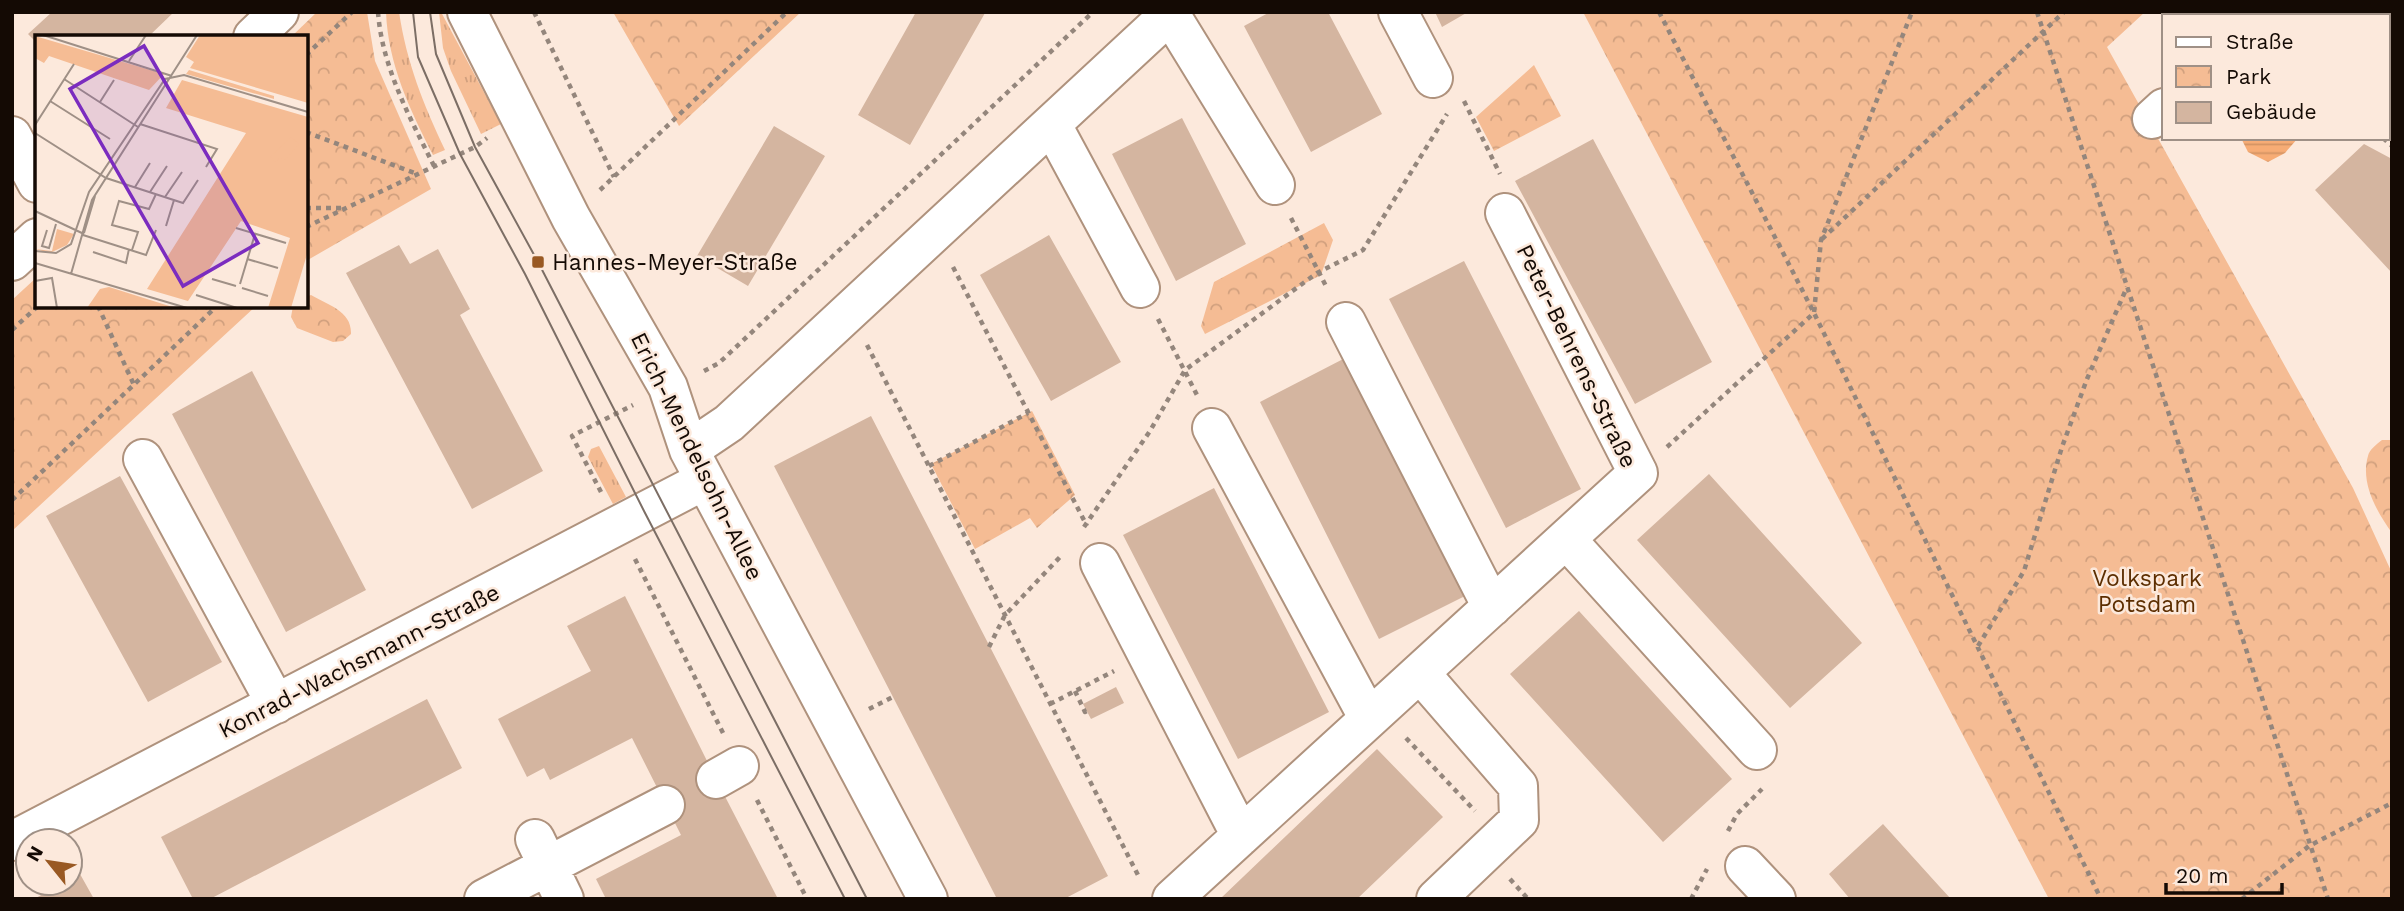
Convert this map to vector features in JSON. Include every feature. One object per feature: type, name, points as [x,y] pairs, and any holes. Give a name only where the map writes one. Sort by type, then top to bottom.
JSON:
[{"type":"street","name":"Erich-Mendelsohn-Allee","points":[[467,12],[571,218],[668,387],[697,465],[928,899]]},
{"type":"street","points":[[1398,12],[1447,86]]},
{"type":"street","points":[[697,465],[730,423],[1171,13],[1275,185]]},
{"type":"street","points":[[1052,125],[1140,288]]},
{"type":"street","points":[[12,136],[35,179]]},
{"type":"street","name":"Peter-Behrens-Straße","points":[[1158,893],[1241,836],[1638,473],[1505,213]]},
{"type":"street","points":[[12,261],[35,240]]},
{"type":"street","points":[[1346,323],[1492,607]]},
{"type":"street","points":[[1212,428],[1374,714]]},
{"type":"street","points":[[143,459],[276,704]]},
{"type":"street","name":"Konrad-Wachsmann-Straße","points":[[12,841],[619,526],[697,465]]},
{"type":"street","points":[[1566,539],[1757,750]]},
{"type":"street","points":[[1089,549],[1241,836]]},
{"type":"street","points":[[1420,673],[1518,786],[1519,820],[1436,899]]},
{"type":"street","points":[[484,899],[549,868],[665,805]]},
{"type":"street","points":[[1727,866],[1776,899]]},
{"type":"path","points":[[308,53],[352,12]]},
{"type":"path","points":[[379,12],[380,31],[401,98],[434,166]]},
{"type":"path","points":[[534,12],[614,177]]},
{"type":"path","points":[[571,218],[787,12]]},
{"type":"path","points":[[807,899],[727,772],[619,526],[572,436],[719,363],[1093,12]]},
{"type":"path","points":[[1658,12],[1814,313],[2101,899]]},
{"type":"path","points":[[1638,473],[1814,313],[1821,240],[1912,12]]},
{"type":"path","points":[[2037,12],[2328,899]]},
{"type":"path","points":[[1821,240],[2064,12]]},
{"type":"path","points":[[1447,86],[1516,205],[1505,213]]},
{"type":"path","points":[[1089,549],[1086,525],[1150,430],[1185,370],[1317,273],[1363,250],[1447,86]]},
{"type":"path","points":[[308,227],[475,147],[522,120]]},
{"type":"path","points":[[308,133],[417,174]]},
{"type":"path","points":[[1275,185],[1317,273],[1346,323]]},
{"type":"path","points":[[308,208],[347,208]]},
{"type":"path","points":[[935,232],[1086,525],[1089,549]]},
{"type":"path","points":[[1978,647],[2024,571],[2062,447],[2087,379],[2128,284]]},
{"type":"path","points":[[1140,288],[1185,370],[1212,428]]},
{"type":"path","points":[[12,330],[36,308]]},
{"type":"path","points":[[99,308],[134,384]]},
{"type":"path","points":[[12,500],[215,308]]},
{"type":"path","points":[[851,312],[1050,704],[1158,893]]},
{"type":"path","points":[[929,466],[1028,413]]},
{"type":"path","points":[[989,647],[1005,615],[1063,554]]},
{"type":"path","points":[[1050,704],[1146,655]]},
{"type":"path","points":[[1075,691],[1084,712],[1087,710]]},
{"type":"path","points":[[1374,714],[1500,838]]},
{"type":"path","points":[[1727,833],[1737,814],[1778,772],[1757,750]]},
{"type":"path","points":[[2242,899],[2309,846],[2392,803]]},
{"type":"path","points":[[1690,899],[1727,866]]},
{"type":"green space","points":[[317,12],[367,12],[375,61],[431,189],[308,260],[308,35],[293,35]]},
{"type":"green space","points":[[386,12],[399,12],[406,49],[417,83],[445,150],[433,155],[409,104],[396,68]]},
{"type":"green space","points":[[439,12],[501,124],[481,134],[443,48]]},
{"type":"green space","points":[[613,12],[801,12],[679,126]]},
{"type":"green space","name":"Volkspark Potsdam","points":[[1583,12],[2145,12],[2107,47],[2353,488],[2392,573],[2392,899],[2049,899]]},
{"type":"green space","points":[[1534,65],[1561,116],[1494,151],[1476,117]]},
{"type":"green space","points":[[1324,223],[1333,240],[1321,275],[1205,334],[1201,326],[1214,282]]},
{"type":"green space","points":[[35,279],[35,308],[254,308],[12,531],[12,300]]},
{"type":"green space","points":[[311,295],[343,314],[348,320],[351,334],[343,341],[333,342],[297,328],[291,317],[293,308],[308,308],[308,296]]},
{"type":"green space","points":[[1032,411],[1075,495],[1037,528],[1030,518],[975,549],[931,464]]},
{"type":"green space","points":[[2382,440],[2392,440],[2392,533],[2371,497],[2366,476],[2369,454]]},
{"type":"green space","points":[[599,446],[626,497],[613,504],[588,457],[591,449]]},
{"type":"shaded area","points":[[2242,140],[2296,140],[2285,153],[2268,162],[2248,152]]},
{"type":"building","points":[[52,12],[174,12],[150,35],[35,35],[35,41],[28,34]]},
{"type":"building","points":[[916,12],[985,13],[910,145],[858,115]]},
{"type":"building","points":[[1270,12],[1328,12],[1382,114],[1311,152],[1244,26]]},
{"type":"building","points":[[1435,12],[1468,12],[1442,27]]},
{"type":"building","points":[[1182,118],[1246,244],[1176,281],[1112,154]]},
{"type":"building","points":[[774,126],[825,156],[748,286],[697,256]]},
{"type":"building","points":[[1593,139],[1712,362],[1635,404],[1515,181]]},
{"type":"building","points":[[2364,144],[2392,159],[2392,273],[2315,190]]},
{"type":"building","points":[[1049,235],[1121,362],[1051,401],[980,275]]},
{"type":"building","points":[[399,245],[410,264],[438,249],[470,309],[460,315],[543,471],[472,509],[346,273]]},
{"type":"building","points":[[1464,261],[1581,489],[1506,528],[1389,299]]},
{"type":"building","points":[[1349,356],[1469,594],[1379,639],[1260,402]]},
{"type":"building","points":[[252,371],[366,590],[286,632],[172,414]]},
{"type":"building","points":[[871,416],[1108,876],[1064,899],[997,899],[774,466]]},
{"type":"building","points":[[1709,474],[1862,643],[1790,708],[1637,540]]},
{"type":"building","points":[[120,476],[222,662],[148,702],[46,516]]},
{"type":"building","points":[[1214,488],[1329,712],[1238,759],[1123,535]]},
{"type":"building","points":[[625,596],[778,899],[606,899],[596,879],[681,835],[632,738],[550,780],[544,768],[527,777],[498,719],[591,671],[567,626]]},
{"type":"building","points":[[1579,611],[1732,779],[1663,842],[1510,674]]},
{"type":"building","points":[[1116,687],[1124,703],[1091,719],[1083,704]]},
{"type":"building","points":[[427,699],[462,768],[210,899],[193,899],[161,837]]},
{"type":"building","points":[[1377,749],[1443,817],[1357,899],[1220,899]]},
{"type":"building","points":[[1883,824],[1951,899],[1850,899],[1829,874]]},
{"type":"building","points":[[84,881],[94,899],[34,899],[84,897]]},
{"type":"tram line","points":[[413,12],[418,57],[460,154],[525,274],[845,899]]},
{"type":"tram line","points":[[430,12],[436,54],[475,147],[538,262],[867,899]]},
{"type":"place","name":"Hannes-Meyer-Straße","points":[[538,262]]}]
